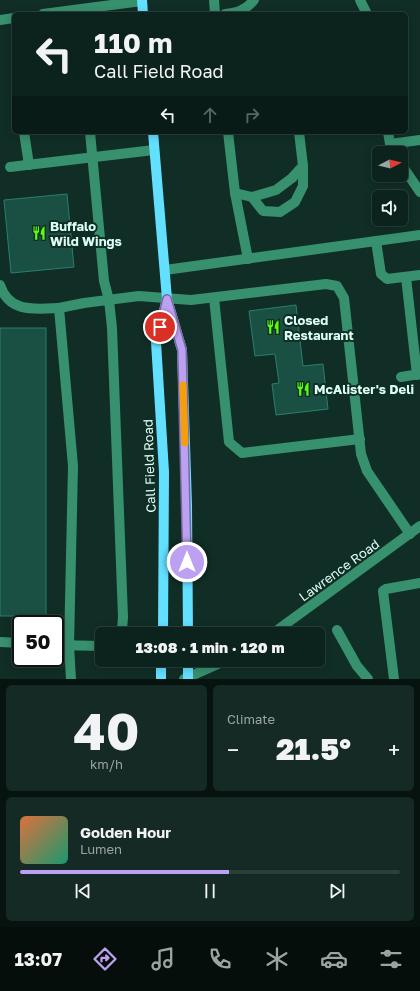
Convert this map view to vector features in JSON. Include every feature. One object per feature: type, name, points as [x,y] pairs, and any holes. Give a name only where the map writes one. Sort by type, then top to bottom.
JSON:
[{"type":"main road","points":[[142,0],[143,12]]},
{"type":"main road","name":"Call Field Road","points":[[153,134],[167,299],[182,350],[187,505],[188,627]]},
{"type":"main road","name":"Call Field Road","points":[[163,627],[164,472],[156,342],[167,299]]},
{"type":"main road","points":[[161,667],[161,679]]},
{"type":"main road","points":[[187,678],[188,667]]},
{"type":"street","points":[[57,12],[142,0]]},
{"type":"street","points":[[214,0],[215,12]]},
{"type":"street","points":[[237,12],[248,8],[254,0]]},
{"type":"street","points":[[360,0],[366,12]]},
{"type":"street","points":[[0,20],[12,18]]},
{"type":"street","points":[[24,134],[29,165]]},
{"type":"street","points":[[90,134],[94,157],[104,281],[109,300],[112,328],[122,627]]},
{"type":"street","points":[[228,134],[235,193],[248,259]]},
{"type":"street","points":[[252,197],[263,211],[280,212],[295,202],[303,186],[303,166],[299,134]]},
{"type":"street","points":[[389,134],[392,146]]},
{"type":"street","points":[[400,146],[420,140]]},
{"type":"street","points":[[10,167],[154,150]]},
{"type":"street","points":[[235,193],[252,197],[276,190],[292,178],[303,166]]},
{"type":"street","points":[[408,174],[420,192]]},
{"type":"street","points":[[165,270],[420,235]]},
{"type":"street","points":[[376,241],[381,274],[388,279],[420,275]]},
{"type":"street","points":[[401,377],[419,374],[406,277]]},
{"type":"street","points":[[0,285],[2,295],[14,305],[31,308],[58,308],[139,296],[191,300],[326,284],[337,286],[344,298],[361,454],[367,471],[410,534]]},
{"type":"street","points":[[214,298],[229,442],[242,453],[360,439]]},
{"type":"street","points":[[58,308],[73,466],[69,646],[71,679]]},
{"type":"street","name":"Lawrence Road","points":[[282,627],[420,526]]},
{"type":"street","points":[[394,679],[383,591],[386,589],[420,583]]},
{"type":"street","points":[[337,630],[357,666],[368,679]]},
{"type":"street","points":[[0,642],[12,643]]},
{"type":"street","points":[[64,646],[95,646]]},
{"type":"street","points":[[187,678],[211,667]]},
{"type":"building","name":"Buffalo Wild Wings","points":[[67,194],[74,267],[11,273],[4,200]]},
{"type":"building","points":[[296,305],[303,366],[323,364],[328,409],[276,415],[272,384],[279,383],[275,354],[255,356],[249,311]]},
{"type":"building","points":[[0,328],[46,328],[46,615],[0,616]]},
{"type":"slow traffic","points":[[183,385],[185,443]]},
{"type":"place","name":"Buffalo Wild Wings","points":[[39,233]]},
{"type":"place","name":"Closed Restaurant","points":[[273,327]]},
{"type":"place","name":"McAlister's Deli","points":[[303,389]]},
{"type":"route","points":[[160,327],[167,299],[182,350],[187,505],[187,562]]}]
